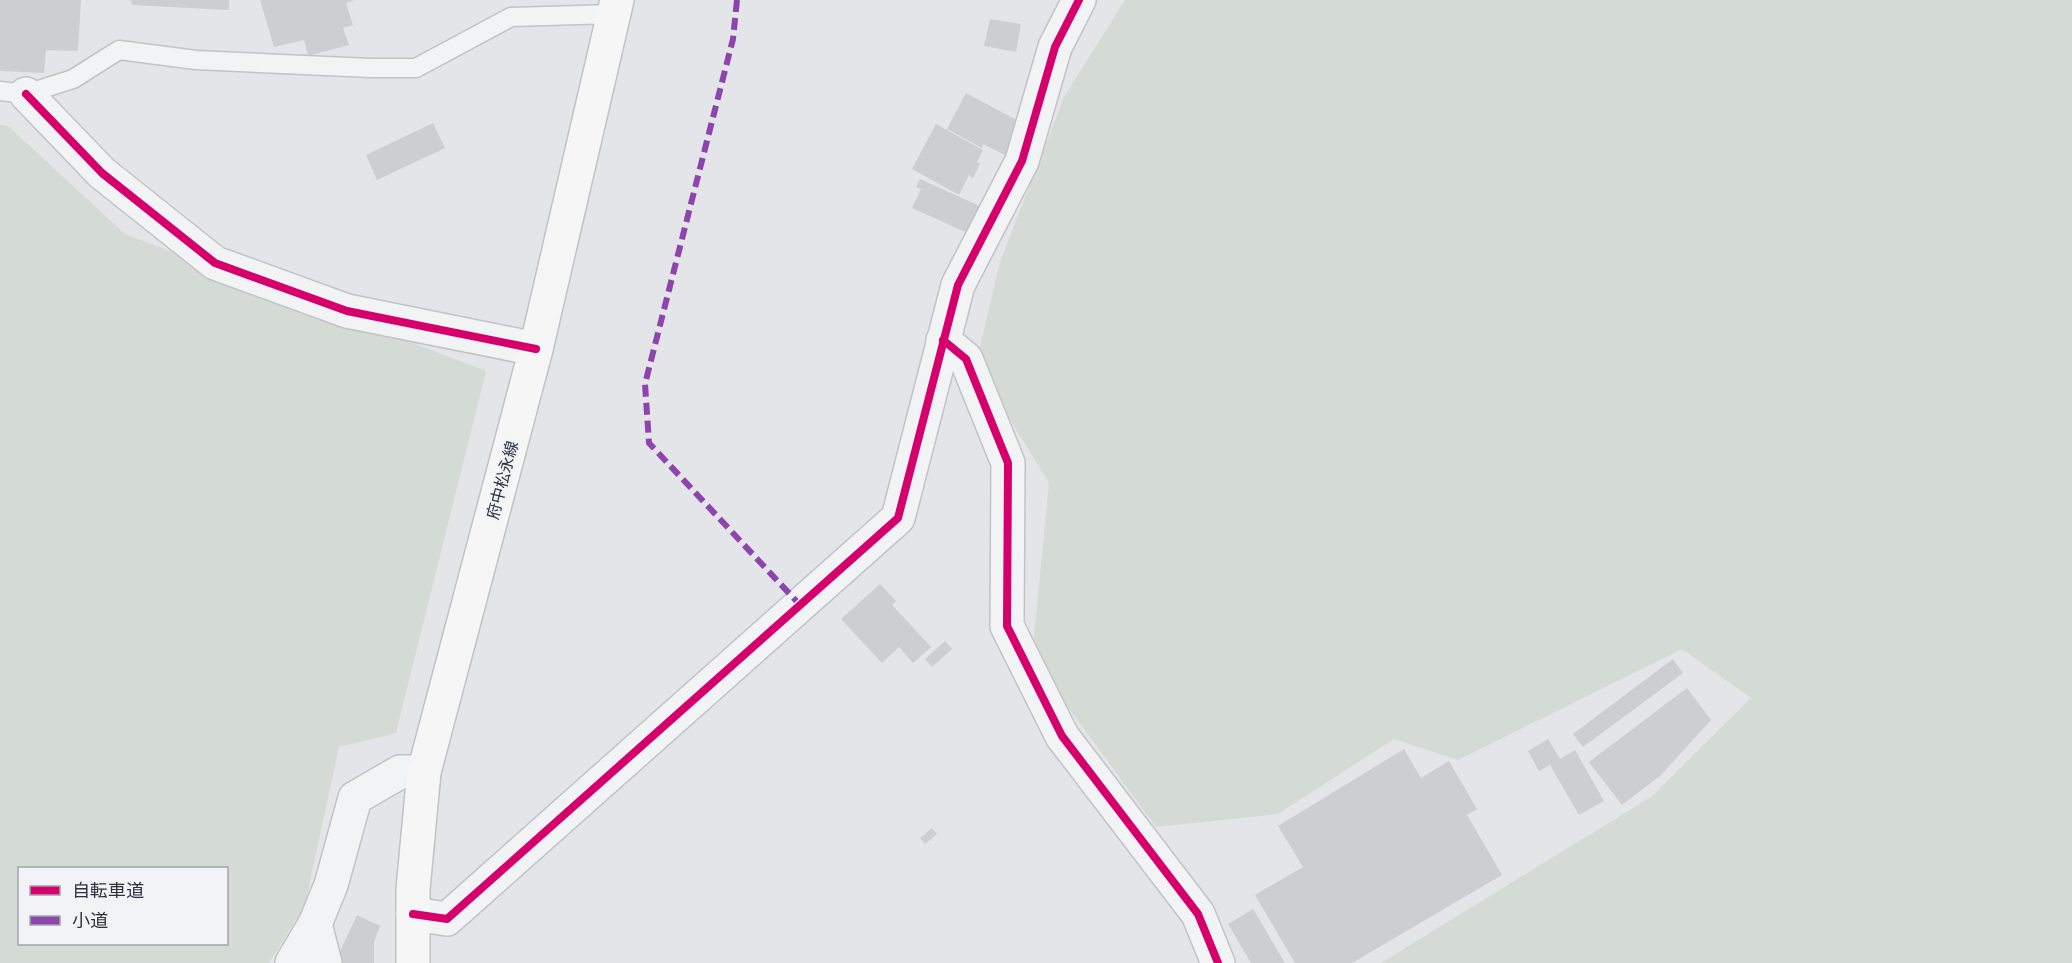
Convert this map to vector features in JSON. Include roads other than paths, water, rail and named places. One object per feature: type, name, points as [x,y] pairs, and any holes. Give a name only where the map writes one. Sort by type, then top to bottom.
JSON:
[{"type":"main road","name":"府中松永線","points":[[413,963],[413,889],[424,772],[536,349],[616,7]]},
{"type":"street","points":[[413,914],[447,919],[898,518],[958,285],[1022,161],[1055,47],[1079,0]]},
{"type":"street","points":[[13,92],[102,173],[215,263],[347,311],[536,349]]},
{"type":"street","points":[[943,340],[966,359],[1008,463],[1007,626],[1062,736],[1198,914],[1218,963]]},
{"type":"street","points":[[292,963],[315,924],[331,885],[355,798],[400,772],[424,772]]},
{"type":"street","points":[[315,924],[325,963]]},
{"type":"lane","points":[[13,92],[73,79],[119,50],[196,60],[416,68],[512,17],[616,7]]}]
